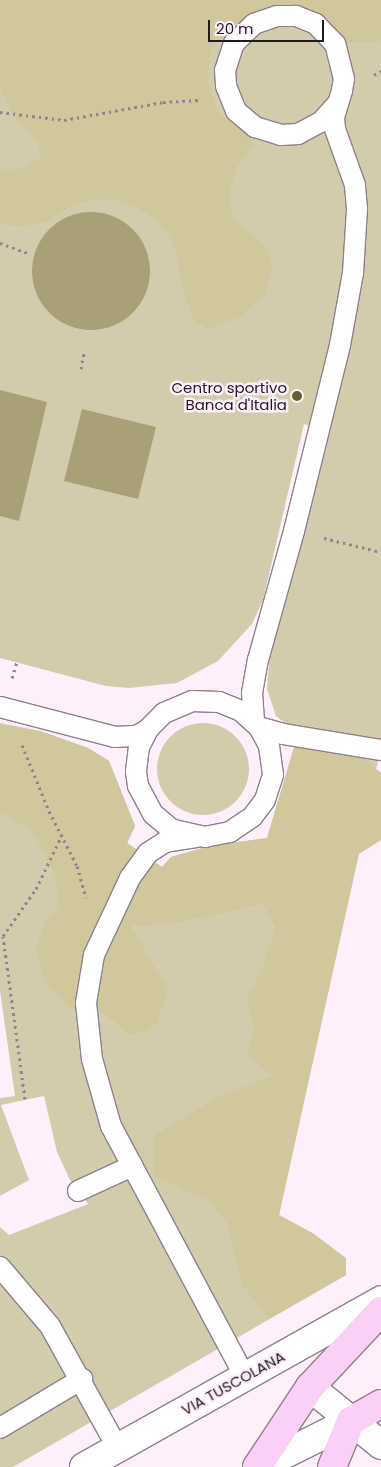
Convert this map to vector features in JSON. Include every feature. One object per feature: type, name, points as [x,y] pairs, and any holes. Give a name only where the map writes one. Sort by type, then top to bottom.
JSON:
[{"type":"main road","name":"VIA TUSCOLANA","points":[[84,1467],[381,1300]]},
{"type":"main road","points":[[258,1467],[310,1387],[381,1311]]},
{"type":"main road","points":[[310,1387],[381,1445]]},
{"type":"main road","points":[[258,1467],[381,1404]]},
{"type":"main road","points":[[332,1467],[351,1421]]},
{"type":"lane","points":[[148,853],[165,842],[230,832],[252,818],[269,790],[272,760],[257,724],[252,693],[258,660],[294,531],[340,345],[353,273],[357,209],[355,185],[335,129],[337,104],[344,79],[340,54],[326,32],[296,16],[265,18],[254,24],[234,42],[224,70],[229,99],[240,115],[255,127],[274,134],[321,135],[345,158]]},
{"type":"lane","points":[[298,134],[321,122],[337,104]]},
{"type":"lane","points":[[219,702],[243,689],[258,660]]},
{"type":"lane","points":[[8,710],[100,734],[137,736],[148,729],[164,713],[178,706],[192,701],[219,702],[241,711],[257,724],[301,738],[381,750]]},
{"type":"lane","points":[[148,729],[139,747],[136,762],[138,786],[146,804],[153,832],[148,853],[111,913],[94,955],[86,1003],[92,1059],[111,1126],[245,1377]]},
{"type":"lane","points":[[100,734],[124,747],[136,762]]},
{"type":"lane","points":[[272,760],[286,741],[301,738]]},
{"type":"lane","points":[[146,804],[171,829],[196,837]]},
{"type":"lane","points":[[78,1191],[132,1166]]},
{"type":"lane","points":[[0,1268],[50,1326],[82,1379],[118,1448]]},
{"type":"lane","points":[[0,1428],[82,1379]]},
{"type":"path","points":[[0,112],[64,120],[163,102],[229,99]]},
{"type":"path","points":[[0,243],[30,254]]},
{"type":"path","points":[[81,369],[84,353]]},
{"type":"path","points":[[294,531],[381,552]]},
{"type":"path","points":[[8,710],[29,767],[77,866],[94,955]]},
{"type":"path","points":[[25,1099],[2,936],[36,889],[62,835]]},
{"type":"shaded area","points":[[0,0],[381,0],[381,747],[279,1215],[314,1234],[346,1275],[13,1467],[0,1467],[0,1227],[9,1235],[88,1204],[70,1180],[57,1152],[44,1096],[1,1105],[29,1180],[0,1196],[0,1098],[15,1096],[0,991],[0,723],[40,731],[88,748],[109,761],[135,826],[127,843],[162,867],[171,857],[210,846],[267,838],[298,733],[276,716],[267,689],[269,661],[326,431],[304,424],[263,600],[252,624],[218,661],[177,683],[129,688],[106,686],[0,658]]},
{"type":"shaded area","points":[[0,0],[381,0],[381,41],[335,44],[316,24],[228,26],[213,40],[207,77],[217,111],[249,135],[252,146],[236,169],[228,200],[235,220],[265,246],[272,264],[266,294],[240,317],[208,329],[195,322],[181,285],[178,258],[170,238],[158,222],[135,206],[114,200],[91,200],[71,206],[50,220],[19,227],[0,223],[0,169],[22,169],[40,158],[38,143],[13,115],[0,88]]},
{"type":"shaded area","points":[[91,212],[114,217],[133,229],[145,248],[150,271],[145,294],[133,313],[114,325],[91,330],[68,325],[49,313],[37,294],[32,271],[37,248],[49,229],[68,217]]},
{"type":"shaded area","points":[[0,390],[47,402],[19,521],[0,516]]},
{"type":"shaded area","points":[[82,409],[156,427],[138,499],[64,481]]},
{"type":"shaded area","points":[[203,723],[221,726],[236,736],[246,751],[249,769],[246,787],[236,802],[221,812],[203,815],[185,812],[170,802],[160,787],[157,769],[160,751],[170,736],[185,726]]},
{"type":"shaded area","points":[[0,725],[40,731],[88,748],[109,761],[135,826],[127,843],[162,867],[171,857],[210,846],[267,838],[299,733],[364,759],[381,773],[381,840],[359,854],[279,1215],[314,1234],[346,1258],[346,1275],[269,1319],[242,1284],[227,1223],[210,1202],[154,1176],[155,1135],[214,1099],[271,1076],[248,1055],[254,1028],[246,999],[261,971],[276,928],[263,904],[176,923],[140,926],[129,923],[169,991],[156,1023],[146,1031],[129,1035],[104,1013],[72,1009],[44,981],[36,948],[46,920],[60,908],[55,874],[31,829],[0,813]]},
{"type":"place","name":"Centro sportivo Banca d'Italia","points":[[297,396]]}]
